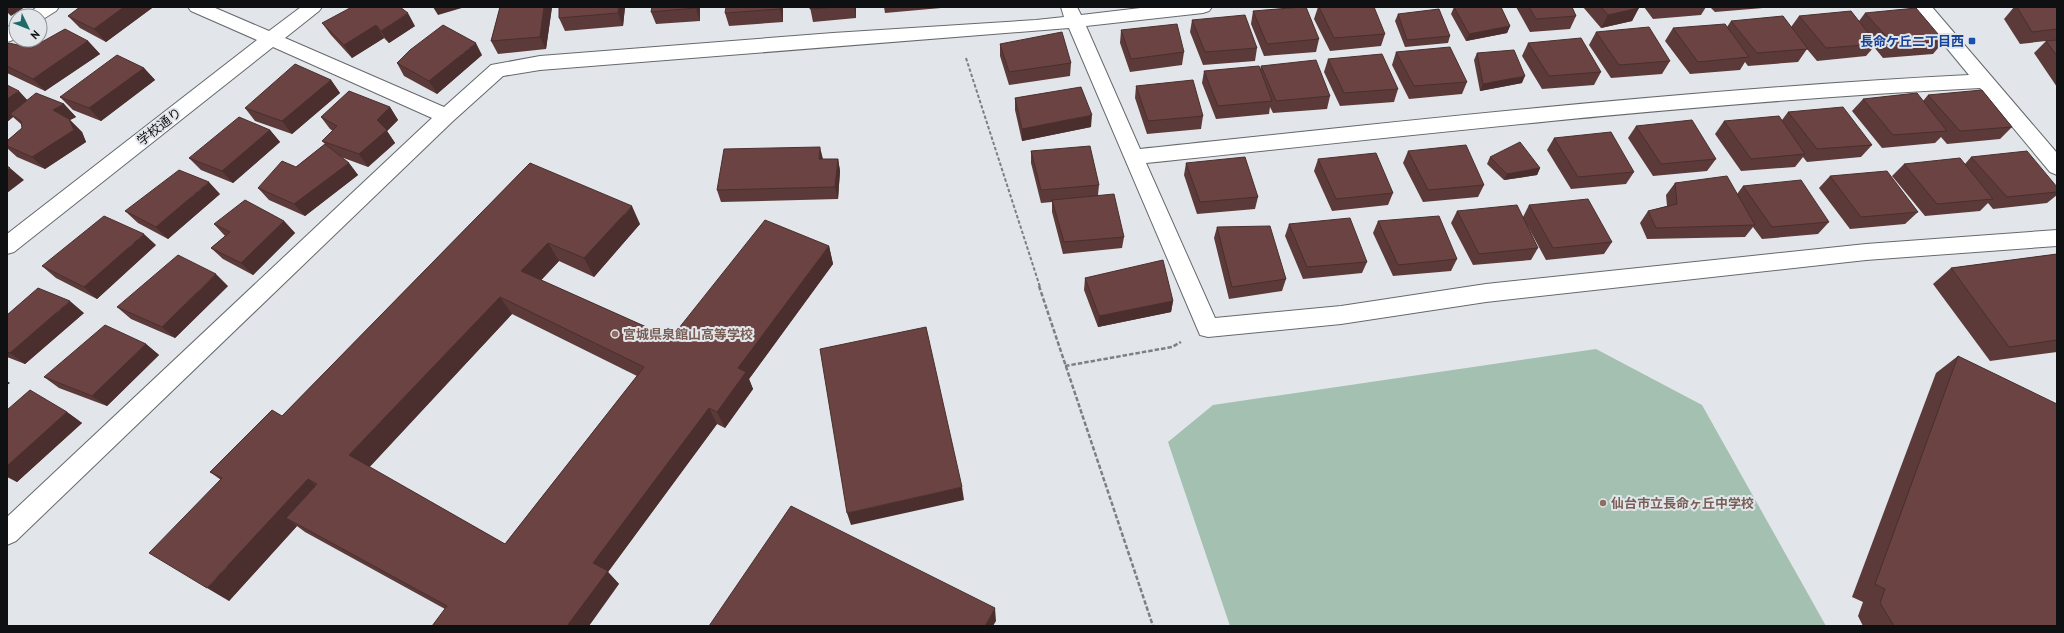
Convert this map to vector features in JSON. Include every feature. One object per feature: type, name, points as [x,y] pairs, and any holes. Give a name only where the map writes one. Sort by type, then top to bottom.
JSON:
[{"type":"street","points":[[197,7],[270,40],[367,79],[446,116]]},
{"type":"street","name":"学校通り","points":[[7,246],[313,7]]},
{"type":"street","points":[[7,532],[446,116],[498,70],[540,63],[957,31],[1072,14],[1203,7]]},
{"type":"street","points":[[1922,7],[2057,167]]},
{"type":"street","points":[[1072,14],[1208,328],[1341,315],[1486,293],[1866,252],[2057,238]]},
{"type":"street","points":[[1134,157],[1612,107],[1842,88],[1986,81]]},
{"type":"path","points":[[957,31],[1065,366],[1153,626]]},
{"type":"path","points":[[1065,366],[1172,347],[1208,328]]},
{"type":"green space","points":[[1596,349],[1702,405],[1826,626],[1230,626],[1168,442],[1213,405]]},
{"type":"building","points":[[80,7],[124,7],[94,29],[68,16]]},
{"type":"building","points":[[349,7],[400,7],[408,13],[381,31],[376,25],[344,45],[322,23],[350,8]]},
{"type":"building","points":[[500,7],[544,7],[540,37],[491,41]]},
{"type":"building","points":[[559,7],[619,7],[618,13],[559,18]]},
{"type":"building","points":[[652,7],[696,7],[696,8],[651,12]]},
{"type":"building","points":[[726,7],[780,7],[780,9],[725,13]]},
{"type":"building","points":[[810,7],[837,7],[810,9]]},
{"type":"building","points":[[1306,7],[1319,39],[1267,44],[1253,11]]},
{"type":"building","points":[[1319,7],[1374,7],[1385,34],[1334,38]]},
{"type":"building","points":[[1454,7],[1501,7],[1510,26],[1469,34]]},
{"type":"building","points":[[1529,7],[1572,7],[1576,16],[1536,19]]},
{"type":"building","points":[[1601,7],[1639,7],[1639,8],[1608,15]]},
{"type":"building","points":[[2017,7],[2057,7],[2057,29],[2032,32]]},
{"type":"building","points":[[1916,8],[1944,41],[1894,45],[1865,13]]},
{"type":"building","points":[[1439,9],[1450,36],[1407,40],[1398,14]]},
{"type":"building","points":[[1851,11],[1877,44],[1826,48],[1799,16]]},
{"type":"building","points":[[1245,15],[1257,48],[1205,52],[1192,20]]},
{"type":"building","points":[[1783,16],[1808,49],[1757,53],[1731,21]]},
{"type":"building","points":[[1177,24],[1184,52],[1131,59],[1121,30]]},
{"type":"building","points":[[1725,24],[1749,57],[1698,62],[1673,28]]},
{"type":"building","points":[[443,25],[476,43],[429,81],[397,63],[410,50]]},
{"type":"building","points":[[1649,27],[1670,61],[1619,65],[1596,32]]},
{"type":"building","points":[[65,29],[88,41],[33,79],[7,66],[8,44],[8,48],[48,48],[48,38]]},
{"type":"building","points":[[1062,32],[1071,63],[1009,72],[1000,44]]},
{"type":"building","points":[[1581,38],[1601,72],[1549,76],[1528,43]]},
{"type":"building","points":[[2057,40],[2057,56],[2046,41]]},
{"type":"building","points":[[1450,47],[1467,82],[1414,86],[1396,52]]},
{"type":"building","points":[[1514,50],[1525,76],[1483,84],[1477,53]]},
{"type":"building","points":[[1382,54],[1398,89],[1344,93],[1328,59]]},
{"type":"building","points":[[117,55],[144,68],[89,108],[60,97]]},
{"type":"building","points":[[1316,60],[1330,96],[1276,101],[1261,66]]},
{"type":"building","points":[[295,64],[331,80],[282,121],[245,108]]},
{"type":"building","points":[[1259,66],[1272,101],[1218,106],[1204,71]]},
{"type":"building","points":[[1193,80],[1203,116],[1148,121],[1136,86]]},
{"type":"building","points":[[7,85],[19,91],[7,99]]},
{"type":"building","points":[[1081,87],[1092,115],[1022,129],[1015,98]]},
{"type":"building","points":[[1982,90],[2012,127],[1960,131],[1928,95]]},
{"type":"building","points":[[349,91],[390,107],[377,120],[387,130],[359,154],[322,141],[337,126],[321,117]]},
{"type":"building","points":[[36,93],[64,104],[53,110],[69,119],[74,130],[32,157],[7,146],[7,141],[22,128],[21,121],[10,114]]},
{"type":"building","points":[[1917,93],[1947,131],[1893,135],[1863,99]]},
{"type":"building","points":[[1843,107],[1872,145],[1817,149],[1788,112]]},
{"type":"building","points":[[1779,116],[1805,154],[1751,159],[1724,121]]},
{"type":"building","points":[[239,117],[270,130],[222,171],[189,158]]},
{"type":"building","points":[[1692,120],[1716,159],[1661,164],[1636,126]]},
{"type":"building","points":[[1611,132],[1634,172],[1578,177],[1554,138]]},
{"type":"building","points":[[1520,142],[1540,168],[1507,174],[1490,157]]},
{"type":"building","points":[[325,144],[349,163],[294,204],[258,188],[282,161],[296,167]]},
{"type":"building","points":[[1466,145],[1484,185],[1428,190],[1408,151]]},
{"type":"building","points":[[1090,146],[1099,185],[1041,190],[1031,151]]},
{"type":"building","points":[[820,147],[819,159],[838,159],[835,187],[717,190],[724,149]]},
{"type":"building","points":[[2027,151],[2057,187],[2057,192],[2007,197],[1971,157]]},
{"type":"building","points":[[1376,153],[1393,193],[1336,199],[1318,159]]},
{"type":"building","points":[[1245,157],[1258,197],[1200,202],[1186,163]]},
{"type":"building","points":[[1960,158],[1993,199],[1937,204],[1904,164]]},
{"type":"building","points":[[530,163],[632,206],[584,258],[548,243],[521,271],[671,338],[765,220],[829,246],[738,368],[746,372],[717,412],[709,408],[593,563],[608,571],[567,626],[432,626],[447,606],[286,518],[317,484],[308,479],[207,588],[149,553],[222,478],[210,472],[272,410],[282,416]],"holes":[[[500,297],[644,367],[505,544],[349,455]]]},
{"type":"building","points":[[179,170],[209,182],[156,227],[125,211]]},
{"type":"building","points":[[1887,171],[1918,212],[1861,217],[1830,176]]},
{"type":"building","points":[[1727,176],[1755,225],[1656,228],[1648,211],[1677,204],[1675,183]]},
{"type":"building","points":[[1801,180],[1829,222],[1772,227],[1743,186]]},
{"type":"building","points":[[1114,194],[1124,237],[1064,242],[1052,200]]},
{"type":"building","points":[[1588,199],[1612,242],[1553,248],[1529,205]]},
{"type":"building","points":[[245,200],[284,221],[241,263],[211,248],[230,232],[214,224]]},
{"type":"building","points":[[1517,205],[1538,248],[1479,254],[1457,211]]},
{"type":"building","points":[[104,216],[144,234],[84,287],[42,266]]},
{"type":"building","points":[[1439,216],[1457,259],[1398,265],[1378,221]]},
{"type":"building","points":[[1350,218],[1367,262],[1307,267],[1289,224]]},
{"type":"building","points":[[1270,226],[1286,279],[1232,287],[1217,227]]},
{"type":"building","points":[[2057,254],[2057,340],[2009,347],[1951,268]]},
{"type":"building","points":[[178,255],[216,274],[162,327],[117,307]]},
{"type":"building","points":[[1163,260],[1173,301],[1099,316],[1085,278]]},
{"type":"building","points":[[38,288],[70,301],[10,353],[7,352],[7,315]]},
{"type":"building","points":[[105,325],[146,344],[92,396],[44,377]]},
{"type":"building","points":[[926,327],[962,487],[847,513],[820,349]]},
{"type":"building","points":[[1958,356],[2057,404],[2057,626],[1894,626],[1880,603],[1885,589],[1875,584]]},
{"type":"building","points":[[30,390],[67,412],[7,466],[7,410]]},
{"type":"building","points":[[791,506],[995,608],[985,626],[709,626]]},
{"type":"place","name":"長命ケ丘二丁目西","points":[[1972,41]]},
{"type":"place","name":"宮城県泉館山高等学校","points":[[615,334]]},
{"type":"place","name":"仙台市立長命ヶ丘中学校","points":[[1603,503]]}]
